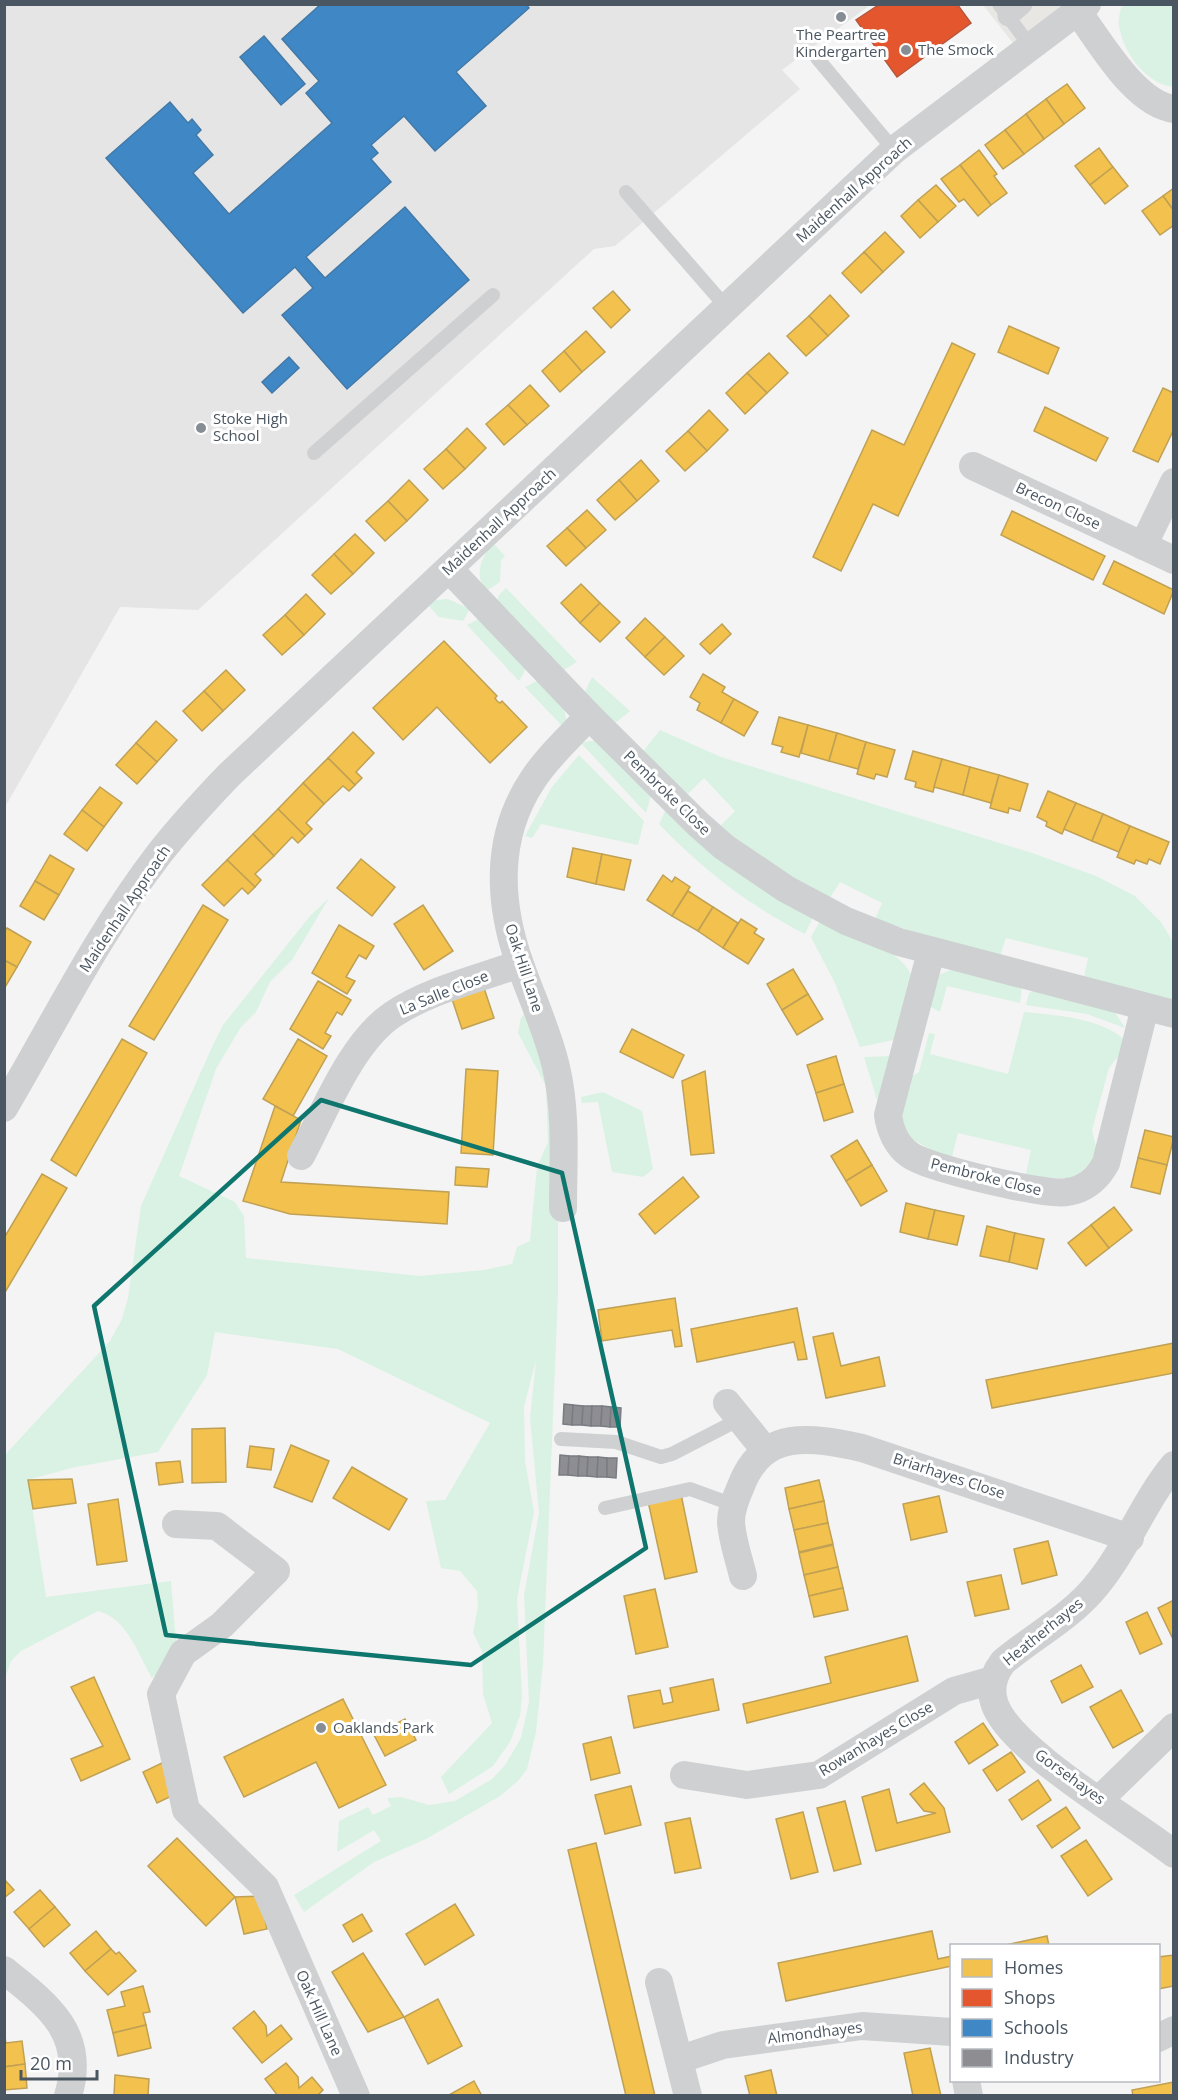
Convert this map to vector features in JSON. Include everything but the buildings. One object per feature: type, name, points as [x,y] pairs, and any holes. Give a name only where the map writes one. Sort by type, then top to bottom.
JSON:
[{"type":"street","name":"Maidenhall Approach","points":[[4,1108],[112,923],[159,854],[229,774],[894,150],[1082,8]]},
{"type":"street","points":[[1082,8],[1137,89],[1155,104],[1173,109]]},
{"type":"street","name":"Brecon Close","points":[[973,466],[1173,560]]},
{"type":"street","points":[[1143,546],[1173,482]]},
{"type":"street","name":"Pembroke Close","points":[[449,568],[589,716],[698,825],[755,870],[846,921],[874,933],[931,952],[1173,1014]]},
{"type":"street","name":"Oak Hill Lane","points":[[563,1208],[561,1098],[556,1068],[547,1034],[519,963],[504,904],[502,883],[510,824],[533,779],[589,716]]},
{"type":"street","name":"Pembroke Close","points":[[931,952],[888,1115],[893,1134],[904,1150],[915,1158],[942,1167],[1043,1191],[1069,1192],[1089,1184],[1098,1176],[1106,1162],[1145,1007]]},
{"type":"street","name":"La Salle Close","points":[[301,1156],[356,1054],[377,1028],[410,1005],[519,963]]},
{"type":"street","points":[[733,1411],[765,1450],[747,1471],[734,1505],[731,1526],[742,1576]]},
{"type":"street","name":"Briarhayes Close","points":[[765,1450],[779,1444],[800,1441],[840,1443],[862,1448],[1130,1538]]},
{"type":"street","name":"Heatherhayes","points":[[993,1680],[1003,1662],[1081,1602],[1094,1589],[1130,1538],[1162,1479],[1173,1466]]},
{"type":"street","name":"Oak Hill Lane","points":[[176,1524],[218,1526],[276,1571],[222,1625],[183,1653],[161,1694],[186,1810],[265,1887],[356,2096]]},
{"type":"street","name":"Rowanhayes Close","points":[[684,1774],[747,1785],[819,1775],[954,1691],[993,1680]]},
{"type":"street","name":"Gorsehayes","points":[[993,1680],[995,1706],[1012,1730],[1045,1760],[1173,1854]]},
{"type":"street","points":[[1100,1799],[1173,1727]]},
{"type":"street","points":[[4,1970],[49,2006],[71,2043],[74,2062],[68,2096]]},
{"type":"street","points":[[658,1982],[681,2060],[688,2096]]},
{"type":"street","name":"Almondhayes","points":[[681,2060],[723,2045],[862,2026],[950,2032]]},
{"type":"lane","points":[[1010,8],[1030,46]]},
{"type":"lane","points":[[817,58],[894,150]]},
{"type":"lane","points":[[626,192],[727,308]]},
{"type":"lane","points":[[314,453],[493,296]]},
{"type":"lane","points":[[561,1439],[616,1442],[661,1457],[672,1454],[733,1411]]},
{"type":"lane","points":[[606,1508],[690,1490],[734,1505]]},
{"type":"highlighted area","points":[[321,1100],[562,1173],[646,1548],[471,1665],[166,1635],[94,1306]]},
{"type":"shaded area","name":"Stoke High School","points":[[5,5],[870,5],[782,70],[800,89],[615,246],[594,249],[198,610],[120,607],[5,807]]},
{"type":"shaded area","points":[[983,5],[1087,5],[1021,53]]},
{"type":"green space","points":[[1126,5],[1173,5],[1173,87],[1163,85],[1145,73],[1125,46],[1121,36],[1119,16],[1121,7]]},
{"type":"green space","points":[[493,543],[505,556],[501,560],[500,582],[486,591],[480,578],[480,566]]},
{"type":"green space","points":[[506,588],[577,662],[562,671],[496,603],[499,595]]},
{"type":"green space","points":[[448,599],[470,609],[463,621],[439,617],[428,605],[436,600]]},
{"type":"green space","points":[[481,618],[527,667],[519,681],[467,625]]},
{"type":"green space","points":[[592,677],[630,711],[614,724],[584,694]]},
{"type":"green space","points":[[539,680],[555,696],[563,709],[567,722],[566,730],[525,687]]},
{"type":"green space","points":[[660,730],[721,757],[1032,853],[1096,876],[1135,896],[1161,922],[1174,944],[1173,1004],[1084,977],[1088,958],[1006,938],[999,959],[875,919],[882,903],[840,882],[828,901],[719,827],[735,811],[704,778],[688,794],[641,754]]},
{"type":"green space","points":[[597,741],[652,792],[646,813],[581,743]]},
{"type":"green space","points":[[579,755],[644,821],[638,845],[541,824],[532,838],[525,836],[552,787]]},
{"type":"green space","points":[[667,807],[813,917],[805,934],[745,898],[692,856],[659,824]]},
{"type":"green space","points":[[329,898],[292,960],[270,982],[256,1012],[241,1027],[216,1069],[179,1176],[235,1202],[244,1216],[246,1258],[420,1276],[484,1270],[512,1264],[517,1247],[530,1241],[537,1167],[548,1142],[546,1086],[518,1033],[521,1018],[530,1005],[558,1116],[558,1293],[543,1664],[536,1732],[527,1769],[518,1781],[500,1796],[426,1839],[374,1862],[304,1912],[294,1895],[381,1841],[374,1830],[337,1852],[339,1821],[368,1807],[373,1815],[391,1806],[387,1798],[401,1797],[429,1805],[455,1801],[492,1779],[505,1765],[521,1738],[529,1702],[524,1595],[539,1513],[530,1418],[536,1360],[524,1407],[525,1461],[534,1512],[517,1599],[522,1696],[520,1716],[510,1742],[493,1766],[449,1794],[441,1777],[492,1723],[483,1694],[482,1651],[473,1633],[478,1606],[477,1591],[460,1571],[441,1568],[426,1501],[445,1500],[490,1423],[338,1349],[215,1332],[207,1375],[158,1452],[71,1468],[28,1480],[46,1597],[171,1581],[177,1655],[152,1678],[124,1629],[117,1621],[98,1611],[21,1651],[11,1661],[5,1678],[4,1456],[110,1341],[122,1319],[128,1298],[141,1206],[212,1047],[223,1025],[310,916]]},
{"type":"green space","points":[[820,921],[872,942],[905,965],[911,975],[898,1039],[860,1047],[835,983],[811,937]]},
{"type":"green space","points":[[953,969],[1022,985],[1020,1003],[947,986],[940,1012],[924,1003],[939,975]]},
{"type":"green space","points":[[1037,989],[1114,1011],[1125,1028],[1087,1014],[1026,1005],[1029,993]]},
{"type":"green space","points":[[1024,1012],[1091,1022],[1116,1033],[1127,1041],[1126,1047],[1109,1068],[1092,1130],[1098,1155],[1075,1178],[1025,1178],[1031,1150],[958,1133],[951,1161],[912,1139],[902,1123],[903,1082],[919,1072],[929,1033],[935,1034],[930,1054],[1008,1074]]},
{"type":"green space","points":[[894,1056],[878,1103],[864,1057]]},
{"type":"green space","points":[[603,1092],[642,1111],[653,1169],[643,1177],[612,1172],[598,1102],[582,1103],[581,1097]]},
{"type":"place","name":"The Peartree Kindergarten","points":[[841,17]]},
{"type":"place","name":"The Smock","points":[[906,50]]},
{"type":"place","name":"Stoke High School","points":[[201,428]]},
{"type":"place","name":"Oaklands Park","points":[[321,1728]]}]
